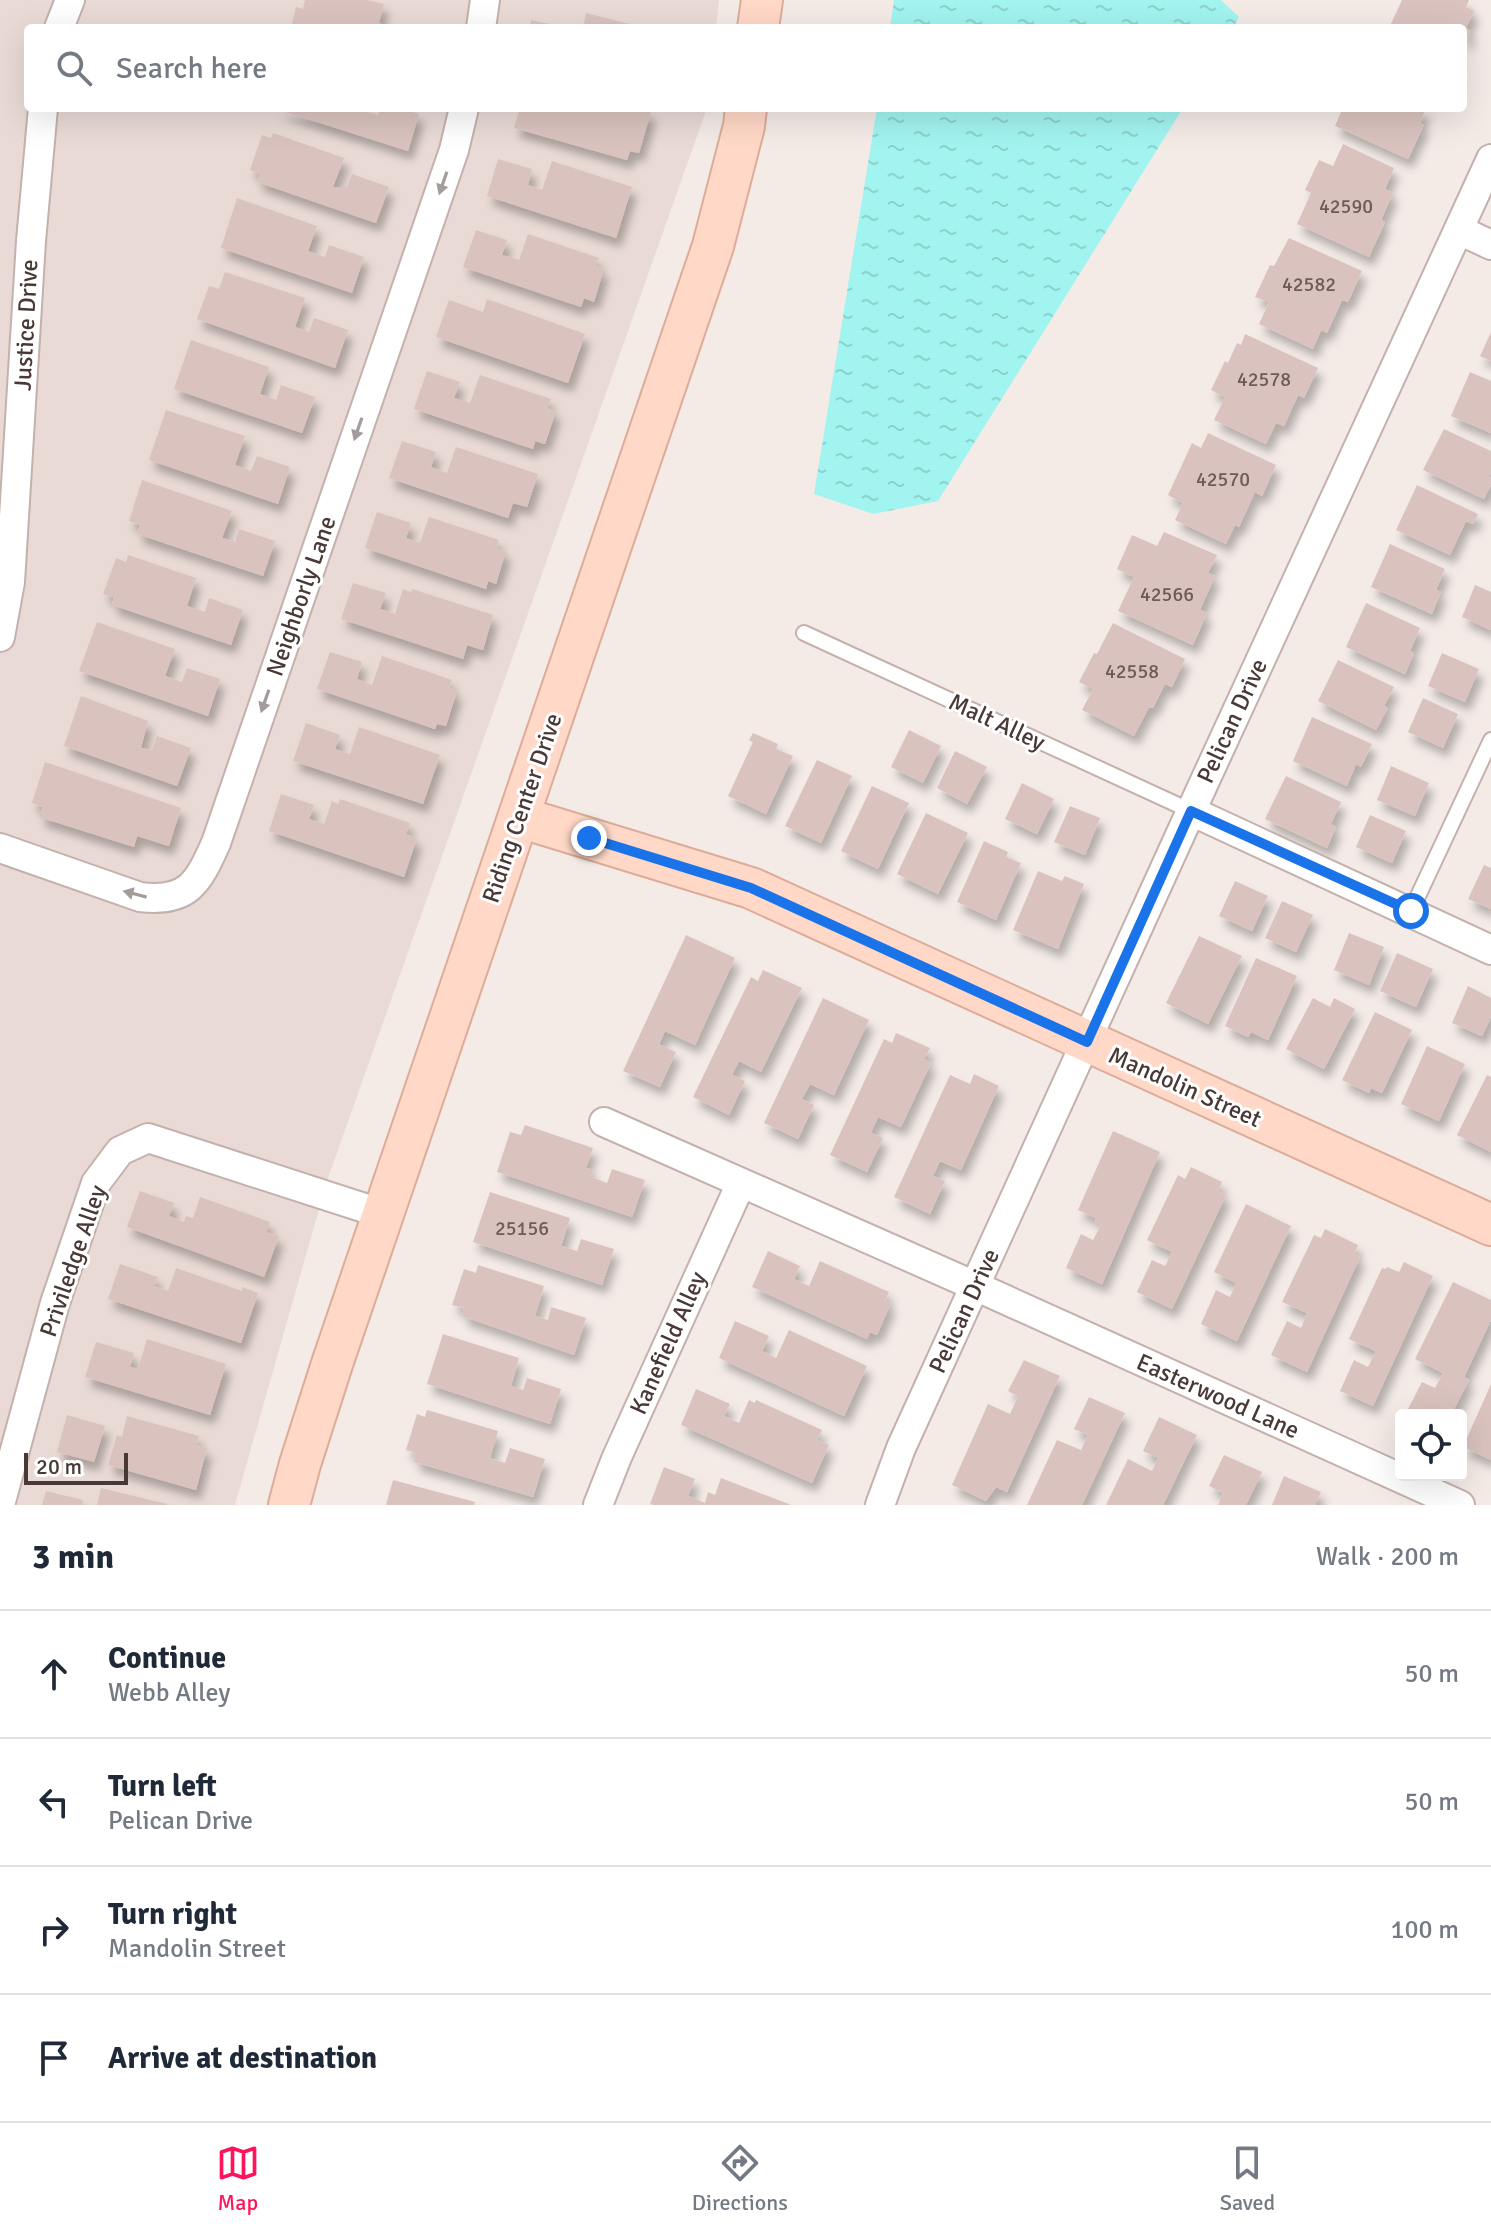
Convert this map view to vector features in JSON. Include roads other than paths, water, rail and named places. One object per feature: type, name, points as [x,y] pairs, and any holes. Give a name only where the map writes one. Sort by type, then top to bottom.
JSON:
[{"type":"street","points":[[61,24],[70,0]]},
{"type":"street","points":[[482,24],[485,0]]},
{"type":"street","points":[[759,24],[762,0]]},
{"type":"street","name":"Justice Drive","points":[[0,637],[10,582],[31,241],[43,112]]},
{"type":"street","name":"Neighborly Lane","points":[[0,848],[140,897],[162,900],[184,892],[202,876],[449,165],[463,112]]},
{"type":"street","name":"Riding Center Drive","points":[[289,1505],[327,1378],[713,246],[746,112]]},
{"type":"street","name":"Pelican Drive","points":[[880,1505],[901,1448],[1491,159]]},
{"type":"street","points":[[1459,230],[1491,245]]},
{"type":"street","points":[[1191,811],[1491,950]]},
{"type":"street","name":"Mandolin Street","points":[[519,817],[751,888],[1491,1225]]},
{"type":"street","points":[[604,1122],[975,1286]]},
{"type":"street","name":"Priviledge Alley","points":[[0,1505],[60,1288],[96,1183],[120,1151],[148,1138],[383,1214]]},
{"type":"street","name":"Kanefield Alley","points":[[598,1505],[741,1183]]},
{"type":"street","name":"Easterwood Lane","points":[[975,1286],[1460,1505]]},
{"type":"lane","name":"Malt Alley","points":[[804,633],[1191,811]]},
{"type":"lane","points":[[1411,911],[1491,740]]},
{"type":"water","points":[[894,0],[1221,0],[1239,17],[1235,24],[891,24]]},
{"type":"water","points":[[876,112],[1181,112],[938,501],[873,514],[814,494]]}]
